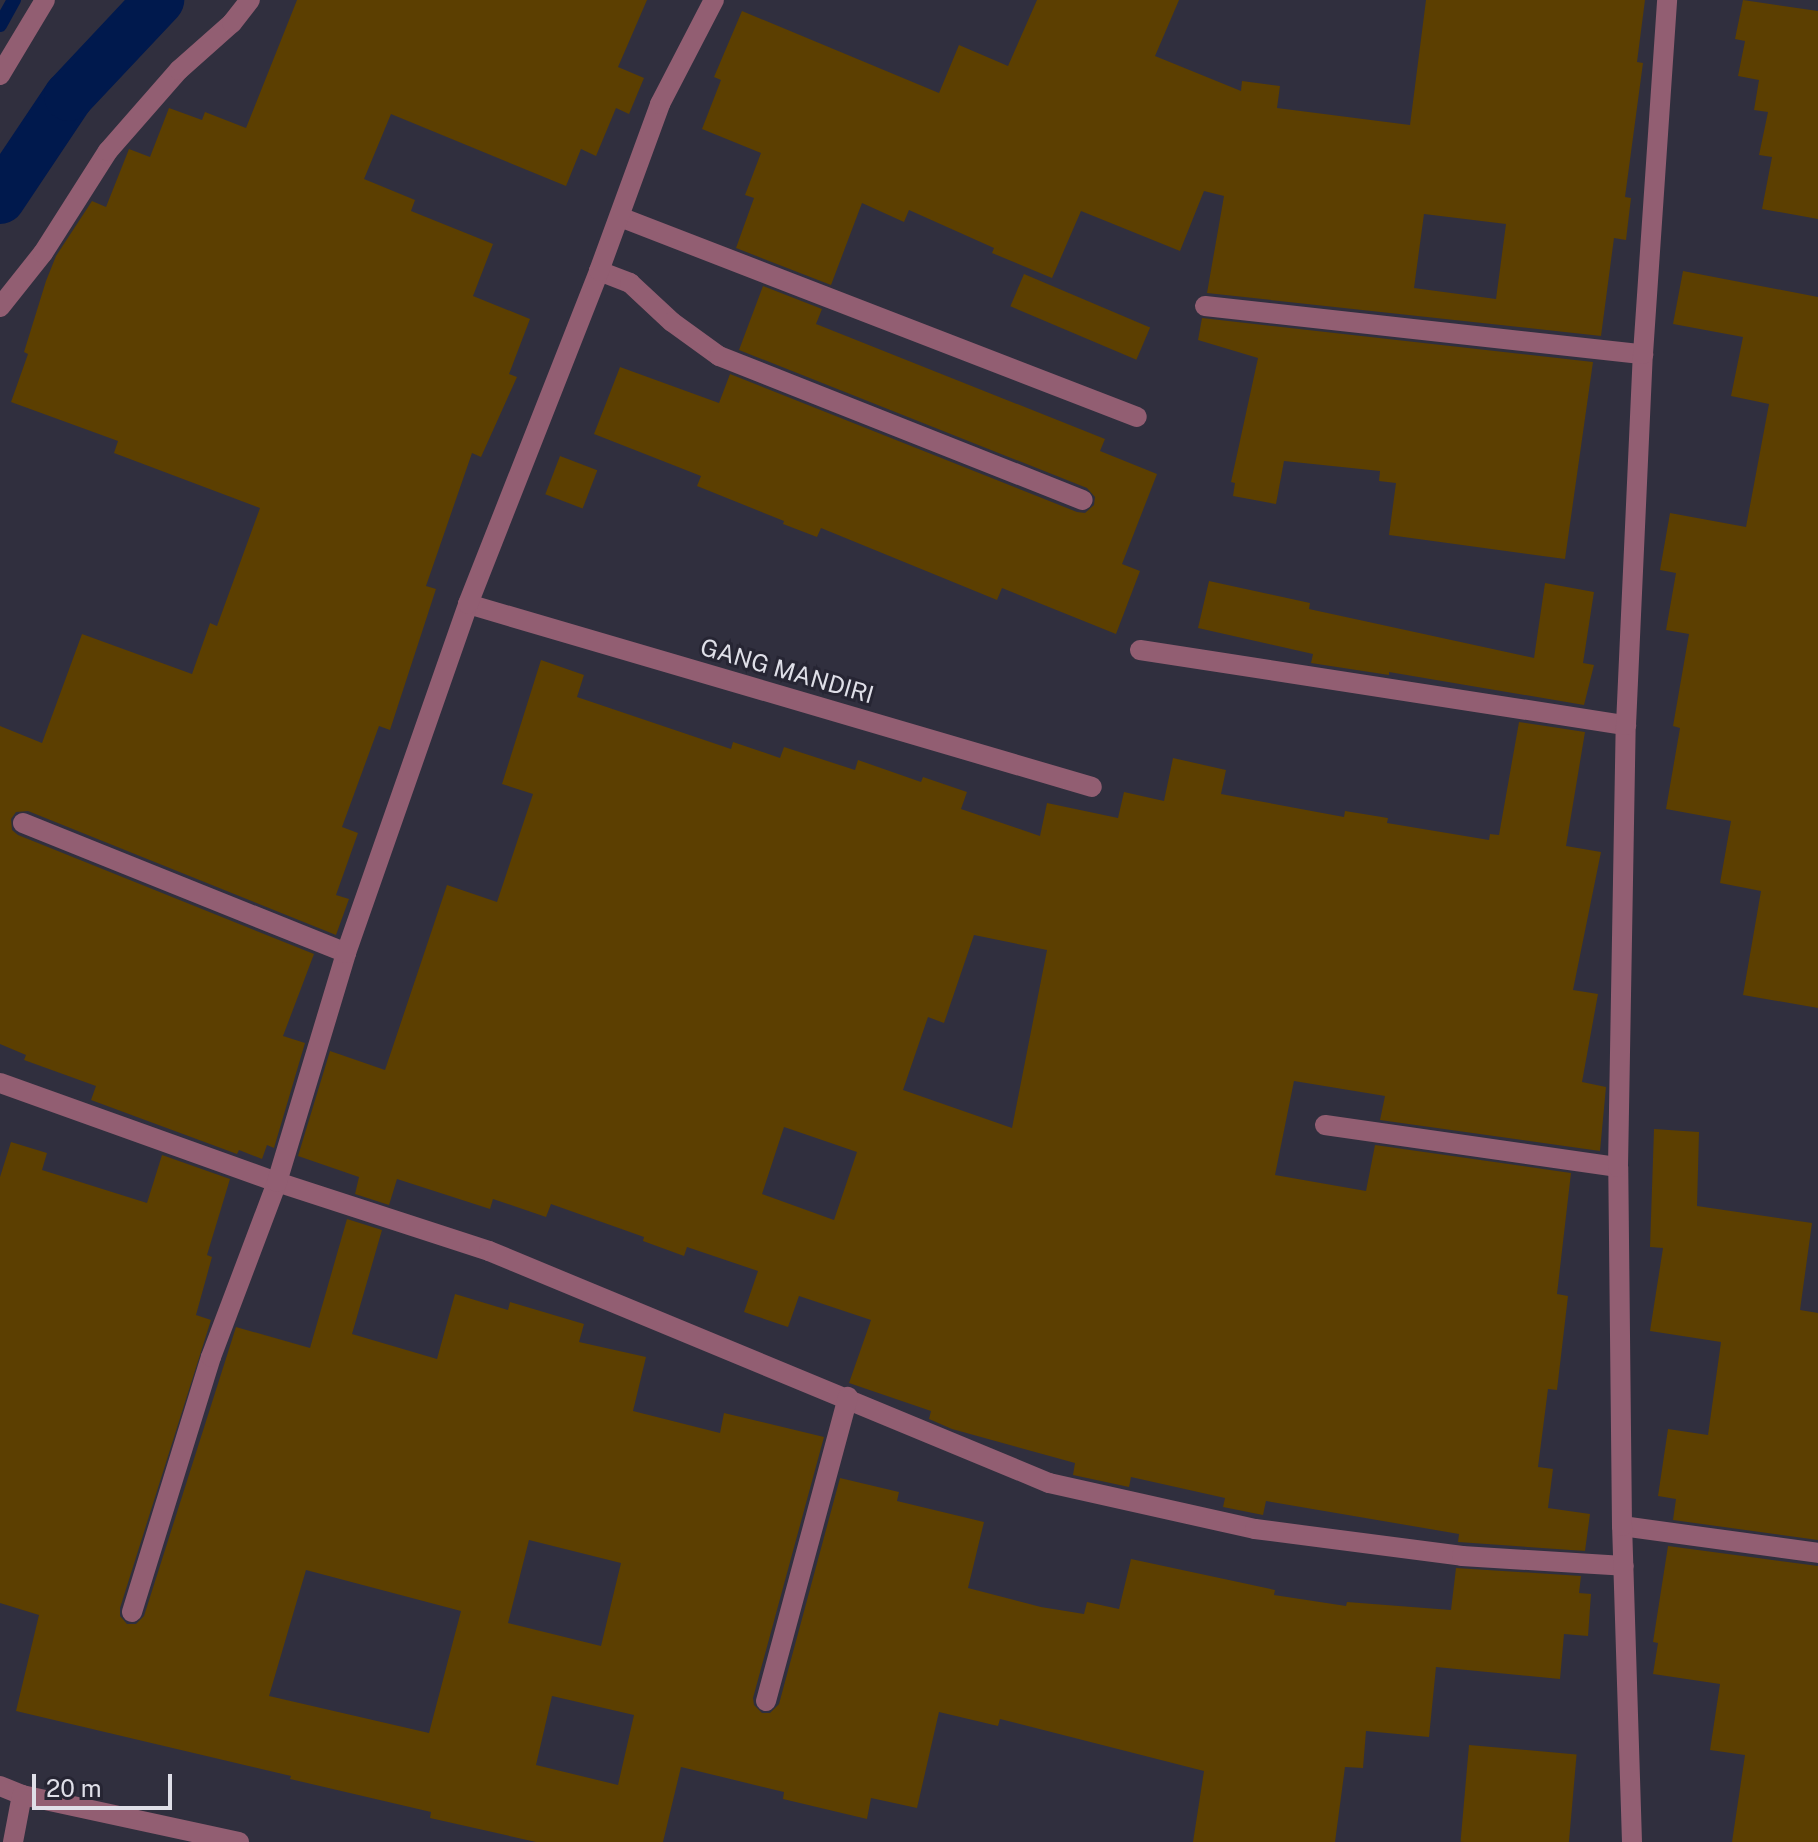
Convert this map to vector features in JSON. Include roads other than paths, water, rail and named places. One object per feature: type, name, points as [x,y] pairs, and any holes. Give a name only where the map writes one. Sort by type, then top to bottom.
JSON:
[{"type":"street","points":[[0,75],[45,0]]},
{"type":"street","points":[[0,307],[43,253],[108,151],[179,70],[232,23],[250,0]]},
{"type":"street","points":[[132,1612],[211,1357],[277,1182],[346,953],[468,604],[620,217],[660,104],[714,0]]},
{"type":"street","points":[[1632,1842],[1622,1526],[1618,1167],[1626,725],[1643,354],[1667,0]]},
{"type":"street","points":[[620,217],[1137,417]]},
{"type":"street","points":[[599,271],[630,283],[672,322],[719,356],[1082,500]]},
{"type":"street","points":[[1205,306],[1643,354]]},
{"type":"street","name":"GANG MANDIRI","points":[[468,604],[1092,787]]},
{"type":"street","points":[[1140,650],[1626,725]]},
{"type":"street","points":[[23,823],[346,953]]},
{"type":"street","points":[[0,1083],[277,1182],[489,1251],[848,1397],[1049,1483],[1240,1526],[1462,1556],[1624,1566]]},
{"type":"street","points":[[1325,1125],[1618,1167]]},
{"type":"street","points":[[766,1701],[848,1397]]},
{"type":"street","points":[[1622,1526],[1818,1553]]},
{"type":"street","points":[[0,1786],[22,1795],[239,1842]]},
{"type":"street","points":[[13,1842],[22,1795]]},
{"type":"waterway","points":[[0,25],[14,0]]},
{"type":"waterway","points":[[0,199],[69,96],[159,0]]}]
